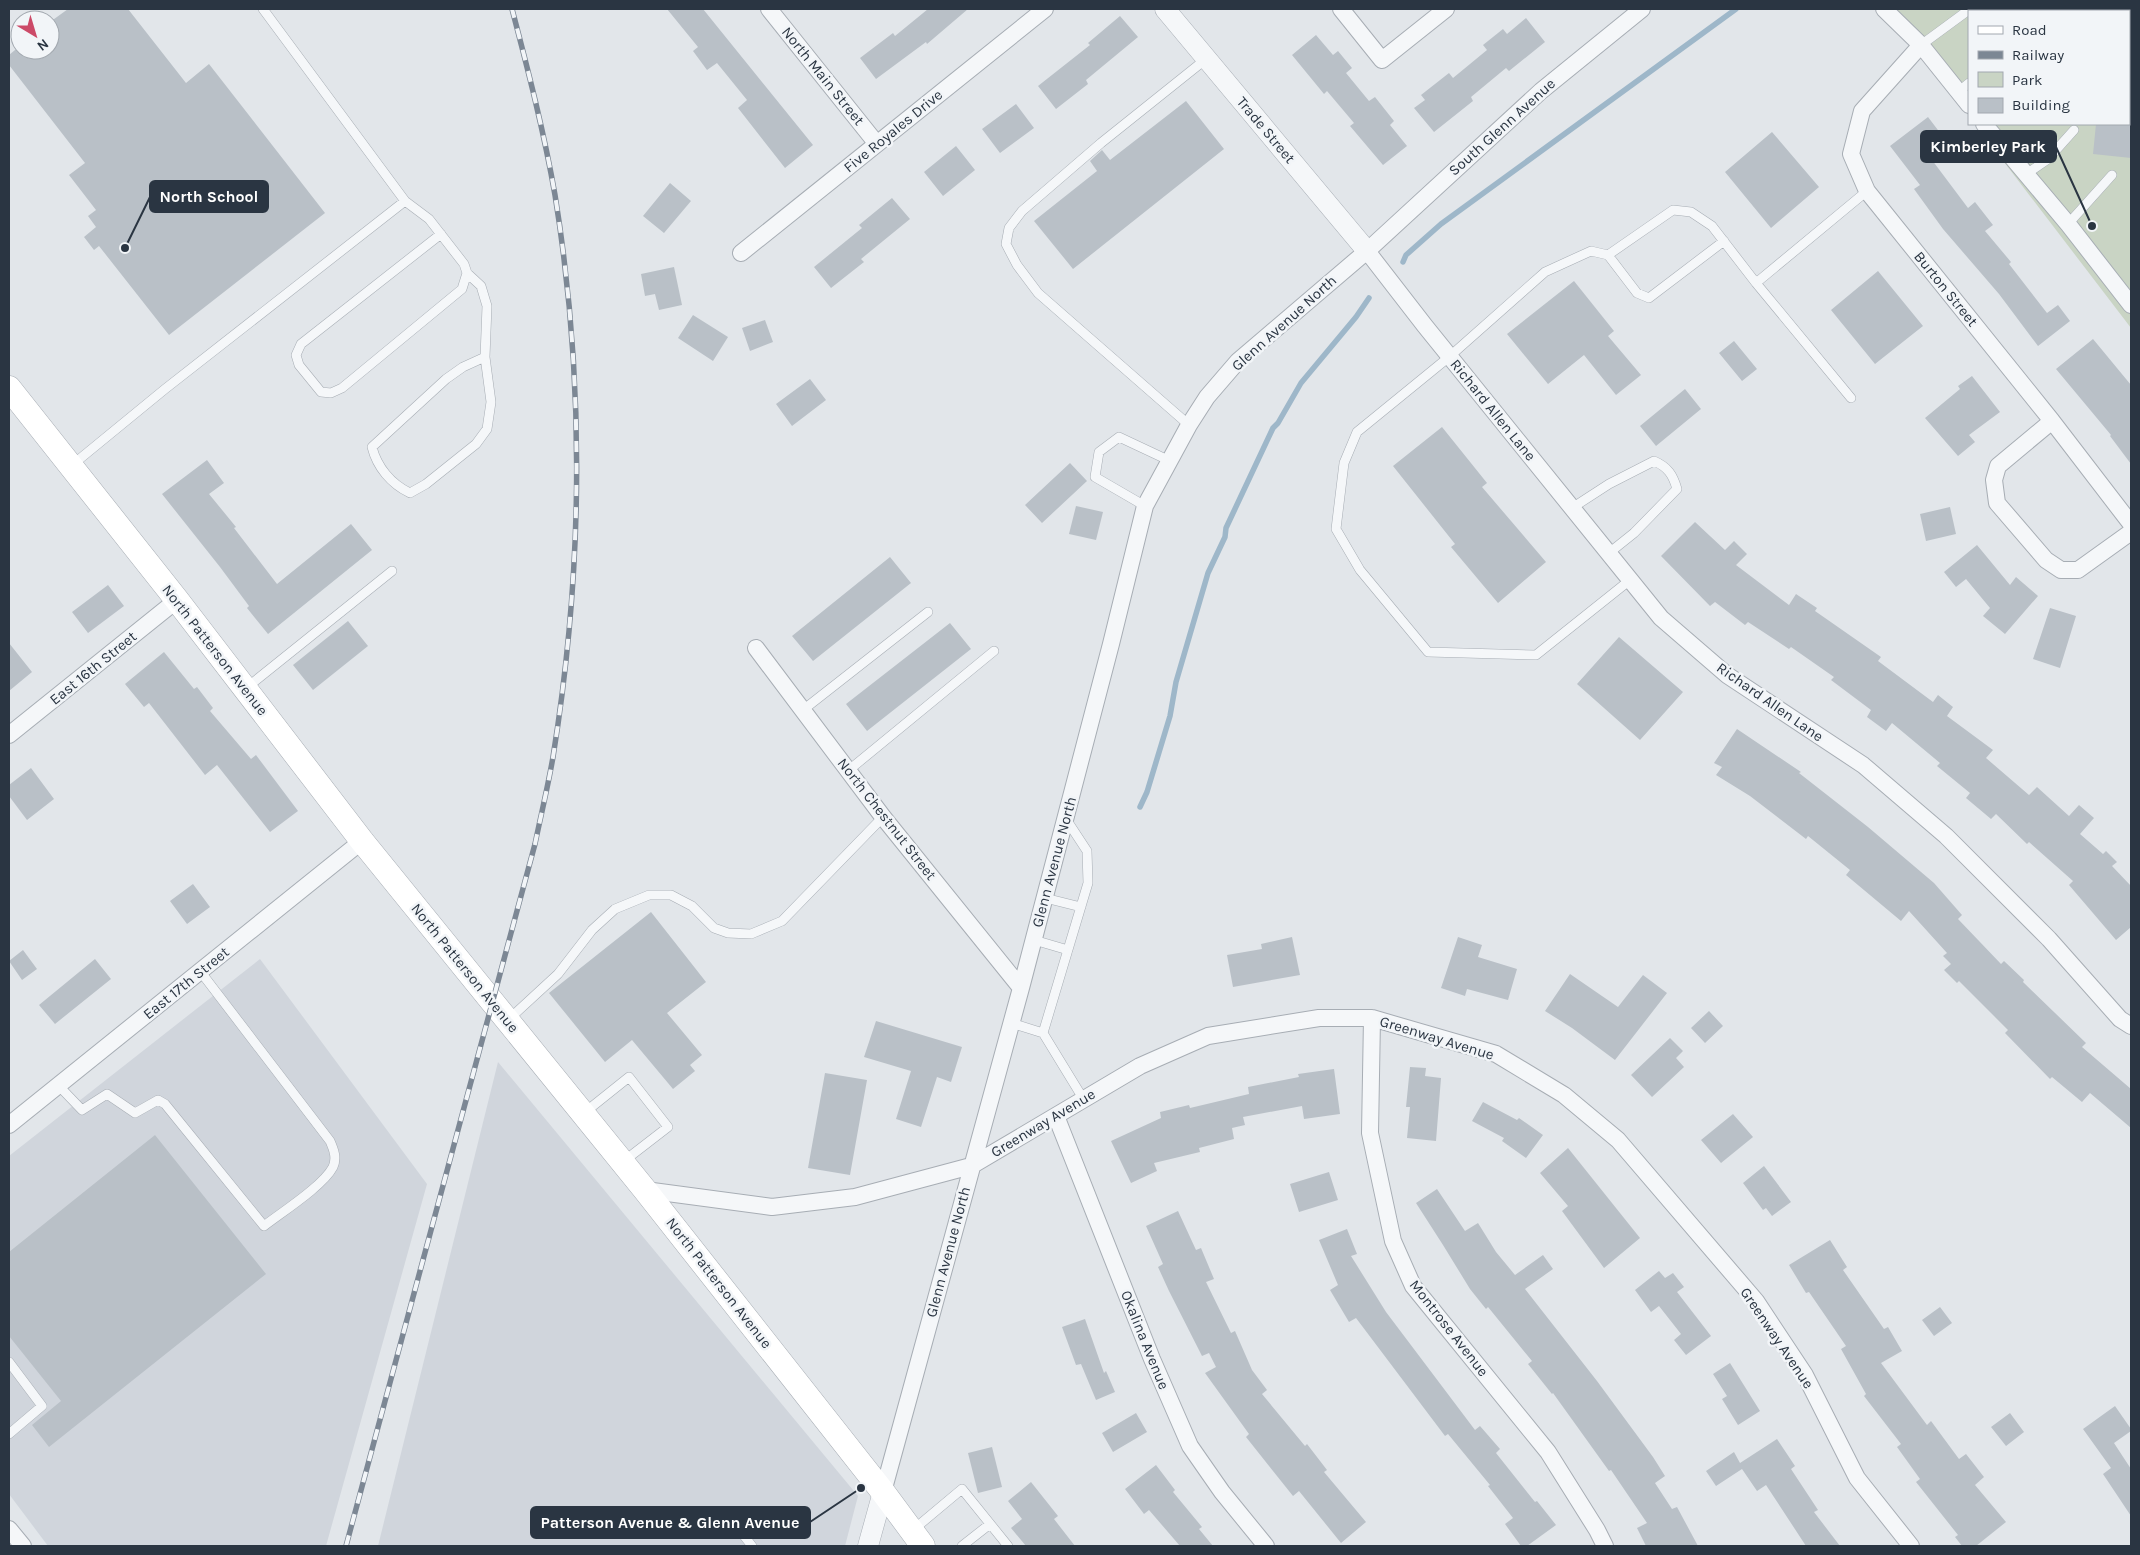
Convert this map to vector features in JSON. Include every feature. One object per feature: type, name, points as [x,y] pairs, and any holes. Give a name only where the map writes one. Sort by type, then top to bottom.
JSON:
[{"type":"main road","name":"North Patterson Avenue","points":[[9,388],[362,841],[623,1162],[883,1492],[917,1539]]},
{"type":"street","name":"North Main Street","points":[[769,9],[877,144]]},
{"type":"street","name":"Five Royales Drive","points":[[741,253],[1045,9]]},
{"type":"street","name":"Trade Street","points":[[1165,9],[1367,251]]},
{"type":"street","points":[[1341,9],[1382,60],[1446,9]]},
{"type":"street","name":"South Glenn Avenue","points":[[1367,251],[1541,91],[1642,9]]},
{"type":"street","points":[[1884,9],[1964,87],[1968,101]]},
{"type":"street","name":"Burton Street","points":[[1920,44],[1862,111],[1851,154],[1866,191],[2052,421],[2131,524]]},
{"type":"street","points":[[1985,125],[2068,224],[2131,305]]},
{"type":"street","name":"Richard Allen Lane","points":[[1367,251],[1449,357],[1661,618],[1727,675],[1864,765],[1946,836],[2048,939],[2120,1019],[2131,1026]]},
{"type":"street","name":"Glenn Avenue North","points":[[868,1546],[1034,940],[1145,506],[1168,460],[1189,425],[1207,398],[1238,361],[1367,251]]},
{"type":"street","points":[[2052,421],[1998,466],[1994,480],[1997,504],[2046,560],[2061,570],[2078,570],[2131,532]]},
{"type":"street","name":"East 16th Street","points":[[9,735],[176,600]]},
{"type":"street","name":"North Chestnut Street","points":[[756,648],[883,816],[1021,988]]},
{"type":"street","name":"East 17th Street","points":[[9,1125],[362,841]]},
{"type":"street","name":"Greenway Avenue","points":[[645,1190],[772,1207],[855,1197],[971,1166],[1140,1066],[1208,1036],[1319,1018],[1372,1018],[1496,1054],[1564,1095],[1618,1140],[1756,1302],[1804,1375],[1857,1478],[1912,1546]]},
{"type":"street","name":"Montrose Avenue","points":[[1372,1018],[1370,1133],[1393,1241],[1413,1286],[1548,1452],[1605,1546]]},
{"type":"street","name":"Okalina Avenue","points":[[1056,1116],[1152,1359],[1190,1446],[1222,1492],[1266,1546]]},
{"type":"street","points":[[9,1529],[22,1546]]},
{"type":"lane","points":[[263,9],[405,201],[429,219],[464,264],[467,273],[481,286],[487,306],[486,357],[491,402],[487,429],[476,444],[426,484],[410,493],[398,488],[376,460],[372,447],[446,379],[463,367],[486,357]]},
{"type":"lane","points":[[1920,44],[1968,10]]},
{"type":"lane","points":[[1189,425],[1038,293],[1017,265],[1006,244],[1009,228],[1022,211],[1101,143],[1206,59]]},
{"type":"lane","points":[[2025,175],[2048,159],[2074,130]]},
{"type":"lane","points":[[2068,224],[2112,175]]},
{"type":"lane","points":[[1756,283],[1866,191]]},
{"type":"lane","points":[[71,466],[164,390],[405,201]]},
{"type":"lane","points":[[1608,255],[1673,210],[1691,212],[1712,226],[1756,283],[1851,398]]},
{"type":"lane","points":[[441,234],[301,344],[296,355],[299,365],[321,392],[331,393],[342,388],[462,289],[467,273]]},
{"type":"lane","points":[[1630,580],[1536,655],[1428,652],[1360,570],[1336,529],[1344,463],[1357,432],[1449,357],[1545,272],[1591,251],[1608,255],[1637,293],[1648,298],[1724,241]]},
{"type":"lane","points":[[1145,506],[1095,477],[1099,452],[1119,437],[1168,460]]},
{"type":"lane","points":[[1572,508],[1609,484],[1654,461],[1662,465],[1673,476],[1678,489],[1634,533],[1608,554]]},
{"type":"lane","points":[[245,689],[392,571]]},
{"type":"lane","points":[[803,710],[928,612]]},
{"type":"lane","points":[[850,770],[994,651]]},
{"type":"lane","points":[[508,1020],[558,974],[592,930],[616,909],[649,895],[671,896],[692,906],[714,928],[728,933],[751,934],[782,921],[883,816]]},
{"type":"lane","points":[[1043,1033],[1088,883],[1087,852],[1066,819]]},
{"type":"lane","points":[[1045,898],[1081,907]]},
{"type":"lane","points":[[1034,940],[1068,950]]},
{"type":"lane","points":[[58,1085],[82,1110],[107,1094],[135,1112],[158,1100],[165,1104],[264,1226],[324,1179],[333,1166],[335,1152],[330,1141],[200,971]]},
{"type":"lane","points":[[1011,1023],[1043,1033],[1084,1100]]},
{"type":"lane","points":[[583,1113],[629,1077],[668,1127],[623,1162]]},
{"type":"lane","points":[[9,1362],[42,1406],[9,1434]]},
{"type":"lane","points":[[917,1539],[962,1489],[1008,1546]]},
{"type":"lane","points":[[962,1546],[990,1524]]},
{"type":"lane","points":[[740,1532],[752,1546]]},
{"type":"shaded area","points":[[260,959],[427,1184],[326,1546],[48,1546],[9,1494],[9,1156]]},
{"type":"shaded area","points":[[498,1062],[858,1496],[845,1546],[378,1546]]},
{"type":"green space","points":[[1887,9],[2131,9],[2131,328],[1976,125],[2130,125],[2130,10],[1968,10],[1968,115]]},
{"type":"building","points":[[68,9],[128,9],[186,83],[209,64],[325,213],[169,335],[99,246],[94,250],[84,237],[96,227],[88,216],[96,210],[69,175],[85,163],[9,65],[10,54],[10,60],[60,60],[60,15]]},
{"type":"building","points":[[667,9],[703,9],[813,145],[785,168],[738,108],[747,100],[717,63],[707,70],[693,51],[698,47]]},
{"type":"building","points":[[928,9],[968,9],[927,44],[926,42],[876,79],[860,58],[893,33],[895,36]]},
{"type":"building","points":[[1120,16],[1138,37],[1086,80],[1088,84],[1056,109],[1038,86],[1090,45],[1088,43]]},
{"type":"building","points":[[1526,18],[1545,42],[1509,71],[1506,68],[1471,97],[1473,101],[1434,132],[1414,108],[1425,100],[1421,95],[1449,73],[1453,78],[1487,50],[1483,45],[1503,29],[1507,34]]},
{"type":"building","points":[[1316,35],[1333,55],[1338,51],[1352,68],[1346,73],[1369,101],[1375,97],[1394,121],[1390,125],[1407,146],[1383,165],[1350,126],[1354,123],[1327,91],[1324,94],[1292,55]]},
{"type":"building","points":[[1186,101],[1224,149],[1073,269],[1034,221],[1097,171],[1090,161],[1102,150],[1110,160]]},
{"type":"building","points":[[1016,104],[1034,128],[1000,153],[982,129]]},
{"type":"building","points":[[1928,117],[1944,138],[1926,152],[1968,208],[1975,202],[1993,225],[1985,231],[2011,262],[2009,264],[2047,313],[2058,305],[2070,321],[2038,346],[1999,294],[1943,229],[1914,189],[1920,185],[1890,146]]},
{"type":"building","points":[[2131,124],[2131,158],[2093,154],[2096,125]]},
{"type":"building","points":[[1772,132],[1819,187],[1771,228],[1725,172]]},
{"type":"building","points":[[956,146],[975,170],[943,196],[924,172]]},
{"type":"building","points":[[670,183],[691,201],[664,233],[643,216]]},
{"type":"building","points":[[892,198],[910,219],[861,259],[864,262],[831,288],[814,267],[862,228],[859,225]]},
{"type":"building","points":[[674,267],[682,305],[659,310],[655,294],[645,296],[641,274]]},
{"type":"building","points":[[1878,271],[1923,326],[1875,364],[1831,310]]},
{"type":"building","points":[[1574,281],[1614,331],[1608,336],[1641,375],[1616,395],[1584,355],[1548,384],[1507,334]]},
{"type":"building","points":[[693,315],[728,337],[713,361],[678,338]]},
{"type":"building","points":[[765,320],[773,342],[750,351],[742,328]]},
{"type":"building","points":[[2093,339],[2131,385],[2131,464],[2111,435],[2056,369]]},
{"type":"building","points":[[1734,341],[1757,369],[1742,381],[1719,353]]},
{"type":"building","points":[[1972,376],[2000,412],[1969,435],[1975,442],[1958,456],[1925,418],[1960,389],[1958,386]]},
{"type":"building","points":[[810,379],[826,400],[792,426],[776,404]]},
{"type":"building","points":[[1685,389],[1701,409],[1656,446],[1640,426]]},
{"type":"building","points":[[1442,427],[1487,483],[1482,487],[1546,562],[1498,603],[1451,547],[1455,544],[1393,466]]},
{"type":"building","points":[[207,460],[224,483],[209,494],[236,527],[234,528],[277,584],[351,524],[372,550],[268,634],[247,608],[249,606],[220,567],[162,494]]},
{"type":"building","points":[[1070,463],[1087,481],[1042,523],[1025,505]]},
{"type":"building","points":[[1076,506],[1103,512],[1096,540],[1069,534]]},
{"type":"building","points":[[1950,507],[1956,534],[1926,541],[1920,514]]},
{"type":"building","points":[[1695,522],[1725,550],[1734,541],[1747,554],[1736,565],[1789,605],[1796,594],[1817,608],[1815,611],[1881,657],[1878,661],[1933,702],[1938,695],[1953,707],[1947,716],[1993,750],[1986,758],[2029,795],[2037,787],[2069,816],[2079,805],[2094,818],[2080,834],[2103,854],[2106,851],[2117,862],[2112,866],[2131,886],[2131,927],[2116,940],[2069,885],[2073,881],[2029,842],[2027,844],[1996,814],[1991,819],[1966,798],[1970,793],[1937,766],[1940,763],[1892,723],[1886,731],[1867,717],[1871,710],[1831,680],[1834,677],[1791,647],[1789,649],[1748,622],[1745,625],[1715,602],[1710,606],[1661,556]]},
{"type":"building","points":[[1977,545],[2010,585],[2016,577],[2038,596],[2005,634],[1983,616],[1990,608],[1966,579],[1956,587],[1944,572]]},
{"type":"building","points":[[890,557],[911,583],[813,661],[792,636]]},
{"type":"building","points":[[108,585],[124,606],[88,633],[72,612]]},
{"type":"building","points":[[2050,608],[2076,616],[2060,668],[2033,659]]},
{"type":"building","points":[[348,621],[368,646],[313,690],[293,665]]},
{"type":"building","points":[[950,623],[971,649],[867,731],[846,704]]},
{"type":"building","points":[[1619,637],[1683,692],[1640,740],[1577,684]]},
{"type":"building","points":[[9,643],[32,672],[9,691]]},
{"type":"building","points":[[164,652],[194,689],[197,687],[213,708],[210,711],[251,759],[256,755],[298,811],[270,832],[217,765],[205,775],[149,703],[144,707],[125,684]]},
{"type":"building","points":[[1737,729],[1801,772],[1799,773],[1868,827],[1934,883],[1962,915],[1958,919],[2001,964],[2004,961],[2024,980],[2023,982],[2086,1043],[2082,1047],[2131,1089],[2131,1128],[2090,1093],[2082,1102],[2052,1077],[2050,1079],[2005,1033],[2008,1030],[1959,981],[1957,983],[1944,970],[1951,964],[1943,956],[1947,953],[1909,911],[1901,921],[1846,875],[1850,870],[1808,836],[1806,839],[1750,796],[1716,775],[1722,767],[1714,763]]},
{"type":"building","points":[[31,768],[54,799],[27,820],[9,796],[9,785]]},
{"type":"building","points":[[193,884],[210,907],[187,924],[170,901]]},
{"type":"building","points":[[651,912],[706,982],[667,1013],[702,1055],[690,1065],[695,1071],[673,1089],[632,1040],[605,1062],[549,993]]},
{"type":"building","points":[[1292,937],[1300,975],[1233,987],[1227,955],[1262,949],[1261,944]]},
{"type":"building","points":[[1458,937],[1482,945],[1478,957],[1517,969],[1508,1000],[1467,989],[1465,996],[1441,988]]},
{"type":"building","points":[[23,950],[37,969],[22,980],[9,961]]},
{"type":"building","points":[[95,959],[111,979],[55,1024],[39,1005]]},
{"type":"building","points":[[1570,974],[1618,1007],[1643,975],[1667,993],[1615,1060],[1572,1028],[1545,1011]]},
{"type":"building","points":[[1709,1011],[1723,1026],[1705,1043],[1691,1028]]},
{"type":"building","points":[[876,1021],[962,1047],[951,1082],[937,1077],[921,1127],[896,1119],[911,1071],[864,1057]]},
{"type":"building","points":[[1670,1038],[1683,1051],[1676,1058],[1684,1067],[1652,1097],[1631,1075]]},
{"type":"building","points":[[1410,1067],[1426,1068],[1425,1076],[1441,1078],[1436,1141],[1407,1138],[1410,1107],[1406,1107]]},
{"type":"building","points":[[1334,1069],[1340,1114],[1304,1119],[1302,1106],[1243,1117],[1245,1125],[1232,1128],[1234,1139],[1199,1148],[1200,1152],[1154,1163],[1157,1171],[1131,1183],[1111,1141],[1161,1118],[1160,1112],[1189,1105],[1190,1108],[1249,1094],[1248,1087],[1299,1077],[1298,1074]]},
{"type":"building","points":[[825,1073],[867,1080],[850,1175],[808,1168]]},
{"type":"building","points":[[1483,1102],[1517,1120],[1519,1118],[1543,1135],[1526,1158],[1502,1141],[1504,1138],[1472,1121]]},
{"type":"building","points":[[1733,1114],[1753,1137],[1721,1163],[1701,1140]]},
{"type":"building","points":[[155,1135],[266,1274],[49,1447],[32,1425],[61,1401],[9,1336],[9,1252]]},
{"type":"building","points":[[1568,1148],[1640,1238],[1604,1268],[1562,1211],[1568,1206],[1540,1173]]},
{"type":"building","points":[[1764,1166],[1791,1202],[1772,1216],[1766,1208],[1763,1210],[1743,1183]]},
{"type":"building","points":[[1329,1172],[1338,1200],[1299,1212],[1290,1184]]},
{"type":"building","points":[[1437,1189],[1465,1231],[1478,1223],[1496,1252],[1515,1275],[1543,1255],[1553,1269],[1525,1289],[1597,1381],[1653,1457],[1665,1476],[1655,1483],[1672,1509],[1677,1507],[1698,1546],[1646,1546],[1637,1528],[1647,1523],[1611,1470],[1609,1471],[1553,1393],[1528,1364],[1532,1361],[1488,1307],[1486,1309],[1470,1289],[1416,1203]]},
{"type":"building","points":[[1178,1211],[1196,1250],[1201,1248],[1214,1279],[1206,1282],[1231,1333],[1235,1331],[1252,1370],[1267,1390],[1262,1394],[1305,1446],[1307,1444],[1327,1470],[1324,1472],[1366,1522],[1341,1543],[1299,1491],[1293,1496],[1246,1437],[1249,1434],[1205,1373],[1216,1367],[1209,1353],[1202,1356],[1169,1291],[1158,1267],[1163,1264],[1146,1226]]},
{"type":"building","points":[[1347,1229],[1357,1254],[1351,1256],[1386,1312],[1475,1430],[1480,1426],[1500,1449],[1496,1453],[1556,1525],[1527,1546],[1521,1546],[1505,1524],[1513,1518],[1488,1486],[1490,1485],[1448,1434],[1445,1436],[1356,1318],[1349,1322],[1330,1290],[1338,1285],[1319,1240]]},
{"type":"building","points":[[1830,1240],[1847,1267],[1843,1270],[1884,1329],[1888,1327],[1902,1351],[1881,1363],[1927,1425],[1931,1421],[1959,1459],[1966,1454],[1984,1477],[1975,1485],[2006,1522],[1976,1546],[1962,1546],[1955,1537],[1958,1535],[1916,1482],[1920,1479],[1897,1447],[1901,1444],[1864,1396],[1866,1394],[1841,1349],[1846,1346],[1809,1292],[1806,1293],[1789,1265]]},
{"type":"building","points":[[1659,1271],[1665,1278],[1673,1273],[1684,1287],[1677,1292],[1711,1336],[1686,1355],[1674,1340],[1681,1334],[1659,1306],[1651,1312],[1635,1290]]},
{"type":"building","points":[[1940,1307],[1952,1323],[1934,1336],[1922,1320]]},
{"type":"building","points":[[1085,1319],[1104,1373],[1106,1371],[1115,1392],[1096,1400],[1081,1364],[1076,1365],[1062,1327]]},
{"type":"building","points":[[1730,1363],[1760,1411],[1738,1425],[1722,1399],[1727,1396],[1713,1374]]},
{"type":"building","points":[[2115,1406],[2131,1429],[2131,1431],[2114,1443],[2131,1469],[2131,1516],[2103,1474],[2111,1468],[2083,1429]]},
{"type":"building","points":[[1136,1413],[1147,1432],[1113,1452],[1102,1433]]},
{"type":"building","points":[[2010,1413],[2024,1432],[2006,1446],[1991,1427]]},
{"type":"building","points":[[1777,1439],[1795,1466],[1791,1469],[1818,1510],[1814,1512],[1840,1546],[1806,1546],[1766,1485],[1757,1491],[1742,1469],[1716,1486],[1706,1471],[1734,1452],[1740,1463]]},
{"type":"building","points":[[992,1447],[1002,1487],[978,1493],[968,1453]]},
{"type":"building","points":[[1156,1465],[1175,1490],[1173,1492],[1202,1527],[1199,1529],[1213,1546],[1180,1546],[1149,1510],[1144,1514],[1125,1489]]},
{"type":"building","points":[[1031,1482],[1058,1516],[1054,1519],[1075,1546],[1026,1546],[1011,1528],[1022,1519],[1008,1501]]},
{"type":"waterway","points":[[1403,262],[1406,255],[1441,224],[1736,9]]},
{"type":"waterway","points":[[1140,807],[1147,792],[1170,716],[1176,682],[1208,573],[1225,537],[1226,528],[1273,428],[1278,423],[1301,383],[1356,317],[1369,298]]},
{"type":"railway","points":[[346,1546],[535,844],[553,757],[563,687],[575,546],[576,476],[572,335],[565,265],[551,171],[512,9]]},
{"type":"place","name":"Kimberley Park","points":[[2092,226]]},
{"type":"place","name":"North School","points":[[125,248]]},
{"type":"place","name":"Patterson Avenue & Glenn Avenue","points":[[861,1488]]}]
